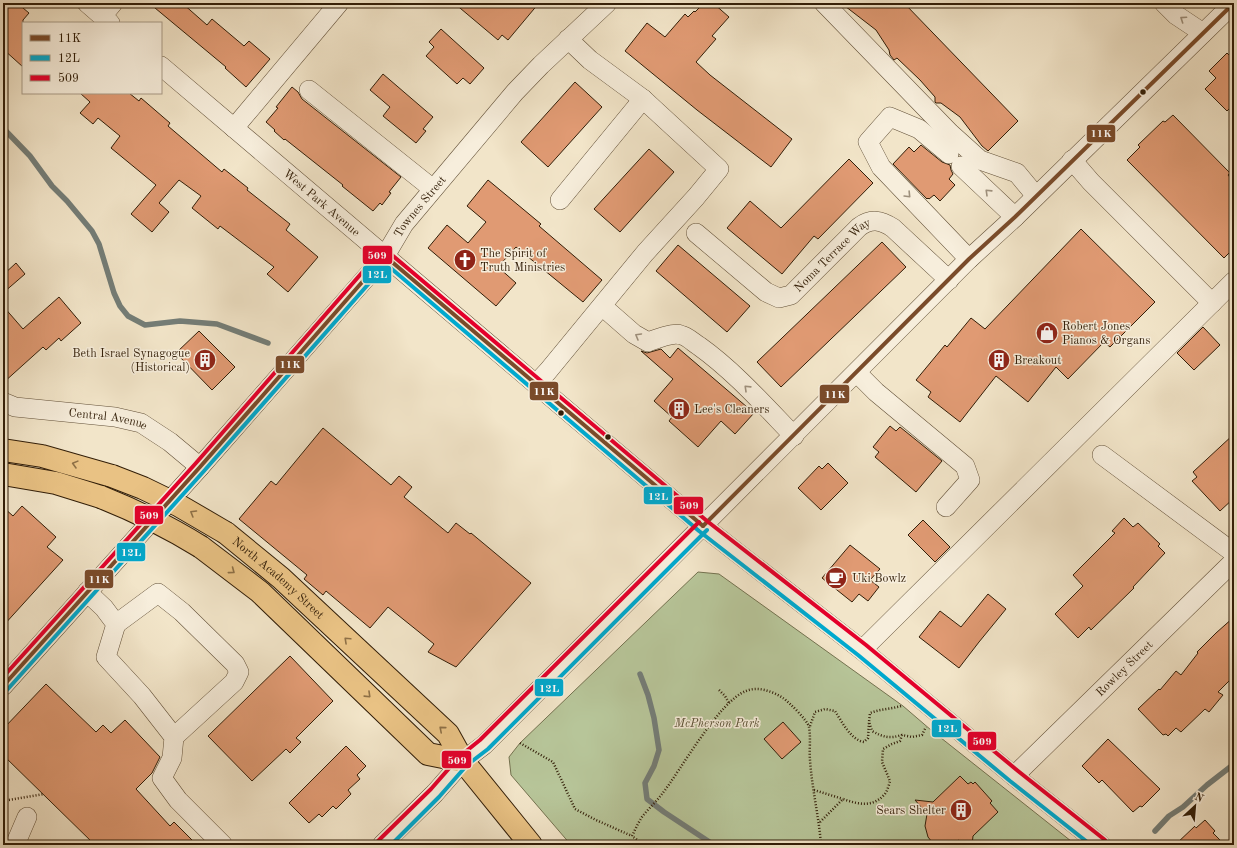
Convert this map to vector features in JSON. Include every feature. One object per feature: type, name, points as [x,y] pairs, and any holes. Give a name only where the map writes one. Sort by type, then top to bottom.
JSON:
[{"type":"highway","name":"North Academy Street","points":[[3,450],[42,456],[112,476],[144,488],[178,505],[226,533],[281,578],[448,734],[463,761],[531,845]]},
{"type":"highway","name":"North Academy Street","points":[[3,474],[56,483],[101,497],[177,532],[201,547],[260,592],[428,754],[463,761]]},
{"type":"street","points":[[87,3],[109,14]]},
{"type":"street","points":[[234,128],[339,3]]},
{"type":"street","name":"Townes Street","points":[[3,686],[200,467],[385,256],[404,224],[515,92],[541,65],[607,3]]},
{"type":"street","points":[[824,3],[950,133],[980,160],[1017,173],[1036,196]]},
{"type":"street","points":[[1164,3],[1176,14],[1203,33]]},
{"type":"street","points":[[382,845],[435,792],[463,761],[484,745],[857,373],[969,259],[1015,217],[1234,3]]},
{"type":"street","points":[[536,384],[644,254],[696,197],[719,169],[643,99],[590,60],[568,39]]},
{"type":"street","name":"West Park Avenue","points":[[162,67],[703,526],[862,650],[1014,776],[1101,845]]},
{"type":"street","points":[[309,90],[433,189]]},
{"type":"street","points":[[560,200],[643,99]]},
{"type":"street","points":[[969,259],[881,167],[868,142],[890,117],[919,129],[955,160],[1015,217]]},
{"type":"street","points":[[1072,160],[1091,182],[1212,303]]},
{"type":"street","name":"Noma Terrace Way","points":[[696,233],[766,292],[779,298],[791,295],[859,227],[871,220],[879,221],[893,228],[949,280]]},
{"type":"street","points":[[862,650],[1234,281]]},
{"type":"street","points":[[602,306],[634,334],[648,342],[663,337],[681,334],[695,343],[715,358],[794,436]]},
{"type":"street","points":[[857,373],[876,392],[965,466],[970,480],[946,507]]},
{"type":"street","name":"Central Avenue","points":[[3,402],[16,407],[114,417],[141,423],[170,442],[200,467]]},
{"type":"street","points":[[1102,455],[1234,553]]},
{"type":"street","name":"Rowley Street","points":[[1014,776],[1234,561]]},
{"type":"street","points":[[87,592],[104,608],[116,624]]},
{"type":"street","points":[[174,737],[142,696],[106,658],[116,624],[158,592],[182,612],[235,664],[239,672],[234,682],[174,737],[172,758],[162,778],[178,800],[223,845]]},
{"type":"street","points":[[15,845],[27,817]]},
{"type":"path","points":[[632,836],[642,817],[662,795],[702,736],[729,703],[745,691],[755,688],[779,695],[790,703],[809,726],[809,728]]},
{"type":"path","points":[[719,690],[729,703]]},
{"type":"path","points":[[821,845],[820,822],[810,761],[809,728],[815,712],[825,709],[835,711],[848,731],[858,741],[864,742],[868,738],[870,713],[880,709],[888,710],[903,706]]},
{"type":"path","points":[[869,722],[872,732],[883,737],[894,738],[902,735],[912,737],[922,735],[926,729],[926,726]]},
{"type":"path","points":[[814,790],[857,804],[872,803],[884,794],[890,781],[882,762],[883,749],[900,741],[902,735]]},
{"type":"path","points":[[520,743],[553,762],[575,809],[632,836],[644,845]]},
{"type":"path","points":[[820,822],[843,800]]},
{"type":"green space","name":"McPherson Park","points":[[698,572],[719,574],[903,706],[1076,845],[571,845],[511,775],[509,757],[520,743]]},
{"type":"building","points":[[3,3],[17,3],[29,13],[22,22],[22,66],[3,49]]},
{"type":"building","points":[[149,3],[182,3],[207,25],[212,19],[244,46],[249,41],[270,59],[246,87],[225,68],[226,67]]},
{"type":"building","points":[[454,3],[539,3],[508,40],[502,35],[498,40]]},
{"type":"building","points":[[704,3],[713,3],[729,17],[712,36],[716,39],[696,62],[710,75],[792,139],[771,167],[697,110],[625,51],[647,23],[665,37],[685,14],[688,17]]},
{"type":"building","points":[[841,3],[904,3],[1018,121],[988,151],[982,146],[960,117],[941,103],[936,103],[935,97],[920,80],[897,58],[894,60],[876,30]]},
{"type":"building","points":[[441,29],[484,68],[470,84],[463,78],[457,84],[426,56],[434,47],[429,42]]},
{"type":"building","points":[[1227,53],[1234,60],[1234,104],[1227,111],[1205,89],[1216,78],[1209,71]]},
{"type":"building","points":[[383,74],[433,117],[423,129],[426,131],[416,143],[383,116],[390,107],[370,90]]},
{"type":"building","points":[[575,82],[602,107],[548,167],[521,142]]},
{"type":"building","points":[[292,87],[298,92],[302,99],[401,177],[389,192],[391,193],[382,205],[380,203],[373,211],[342,186],[343,185],[285,139],[284,140],[266,122],[278,108],[276,107]]},
{"type":"building","points":[[81,94],[130,94],[139,101],[141,98],[170,123],[168,126],[222,172],[224,169],[248,188],[247,190],[290,224],[286,230],[318,257],[288,292],[267,274],[274,267],[220,226],[218,229],[192,208],[201,196],[179,180],[159,203],[169,212],[152,232],[131,214],[156,185],[111,148],[120,136],[98,118],[93,124],[80,113],[90,102]]},
{"type":"building","points":[[1173,115],[1230,173],[1228,175],[1234,182],[1234,248],[1224,258],[1127,160],[1140,147],[1138,145],[1163,121],[1165,122]]},
{"type":"building","points":[[921,145],[942,162],[950,165],[953,174],[949,179],[955,185],[940,201],[934,195],[927,199],[893,164],[909,147],[914,152]]},
{"type":"building","points":[[649,149],[674,172],[620,232],[594,209]]},
{"type":"building","points":[[849,159],[873,183],[818,239],[814,236],[782,274],[727,228],[750,201],[781,228]]},
{"type":"building","points":[[488,180],[541,224],[539,226],[602,280],[583,302],[516,247],[498,267],[516,283],[496,306],[428,248],[447,225],[468,243],[486,222],[467,206]]},
{"type":"building","points":[[1081,229],[1155,302],[1110,347],[1104,342],[1068,379],[1056,367],[1028,402],[996,376],[960,422],[928,397],[931,392],[916,380],[945,345],[947,347],[971,318],[985,329]]},
{"type":"building","points":[[882,242],[906,267],[781,387],[757,362]]},
{"type":"building","points":[[678,245],[750,306],[727,332],[656,271]]},
{"type":"building","points":[[16,263],[25,274],[3,293],[3,275]]},
{"type":"building","points":[[59,297],[81,323],[61,341],[59,338],[46,350],[43,347],[3,383],[3,306],[23,329]]},
{"type":"building","points":[[1203,327],[1220,345],[1194,370],[1177,353]]},
{"type":"building","name":"Beth Israel Synagogue (Historical)","points":[[199,331],[235,367],[212,390],[176,353]]},
{"type":"building","points":[[678,348],[754,413],[735,434],[721,421],[698,447],[669,421],[672,417],[654,401],[673,379],[641,351],[647,353],[661,349],[670,358]]},
{"type":"building","points":[[890,426],[896,431],[900,427],[942,461],[916,492],[875,457],[879,452],[873,447]]},
{"type":"building","points":[[323,428],[391,485],[399,476],[412,487],[404,497],[448,533],[456,523],[470,534],[471,533],[531,583],[456,667],[428,652],[434,644],[388,607],[370,628],[326,591],[323,595],[304,579],[307,575],[239,519],[271,481],[276,485]]},
{"type":"building","points":[[1234,434],[1234,498],[1220,511],[1192,481],[1197,477],[1193,472]]},
{"type":"building","points":[[828,463],[848,483],[821,510],[798,488],[819,466],[822,469]]},
{"type":"building","points":[[22,506],[56,537],[47,547],[63,560],[3,626],[3,507],[13,516]]},
{"type":"building","points":[[1124,518],[1133,527],[1138,523],[1160,544],[1158,546],[1165,553],[1133,587],[1134,588],[1091,630],[1089,627],[1078,638],[1055,614],[1083,586],[1073,575],[1115,533],[1112,531]]},
{"type":"building","points":[[923,520],[950,547],[935,562],[908,535]]},
{"type":"building","points":[[850,545],[880,569],[870,580],[879,587],[868,601],[859,594],[852,602],[822,578]]},
{"type":"building","points":[[988,594],[1006,609],[959,668],[919,637],[940,611],[961,627]]},
{"type":"building","points":[[1234,617],[1234,676],[1218,692],[1223,695],[1209,712],[1205,709],[1181,732],[1176,728],[1168,736],[1166,734],[1163,735],[1138,709],[1159,689],[1160,690],[1176,671],[1181,675],[1198,653],[1197,652]]},
{"type":"building","points":[[290,656],[333,701],[296,738],[301,742],[290,753],[286,749],[252,781],[208,736]]},
{"type":"building","points":[[46,684],[96,732],[103,725],[111,733],[125,720],[160,757],[152,773],[136,789],[170,826],[174,822],[197,845],[95,845],[3,755],[3,729]]},
{"type":"building","points":[[783,722],[801,742],[782,759],[764,739]]},
{"type":"building","points":[[1108,739],[1160,789],[1142,807],[1140,806],[1133,812],[1102,780],[1099,783],[1082,766]]},
{"type":"building","points":[[346,746],[366,766],[357,775],[360,779],[348,790],[351,794],[336,809],[333,806],[322,817],[319,814],[309,823],[289,803]]},
{"type":"building","name":"Sears Shelter","points":[[960,776],[968,784],[971,782],[973,784],[975,782],[992,801],[990,803],[998,812],[973,836],[972,845],[964,845],[959,840],[950,845],[938,845],[932,842],[928,837],[925,826],[927,814],[915,800],[933,802]]},
{"type":"building","points":[[1205,820],[1215,831],[1213,833],[1225,845],[1175,845],[1195,826],[1196,828]]},
{"type":"waterway","points":[[3,128],[30,156],[52,186],[67,201],[92,231],[99,244],[114,293],[120,306],[128,316],[145,325],[180,321],[217,324],[268,343]]},
{"type":"waterway","points":[[640,674],[648,695],[654,718],[659,750],[654,766],[645,783],[647,799],[714,845]]},
{"type":"waterway","points":[[1155,831],[1169,816],[1183,807],[1207,785],[1234,764]]},
{"type":"transit line","name":"11K","points":[[703,526],[969,259],[1015,217],[1234,3]]},
{"type":"transit line","name":"509","points":[[3,677],[196,463],[380,252],[386,250],[707,521],[866,645],[1018,771],[1105,840]]},
{"type":"transit line","name":"11K","points":[[385,256],[703,526]]},
{"type":"transit line","name":"11K","points":[[3,686],[200,467],[385,256]]},
{"type":"transit line","name":"12L","points":[[7,690],[204,471],[386,264],[699,531],[858,655],[1010,781],[1091,845]]},
{"type":"transit line","name":"509","points":[[378,841],[431,789],[459,757],[480,740],[699,522]]},
{"type":"transit line","name":"12L","points":[[391,845],[439,797],[467,765],[488,749],[707,530]]},
{"type":"place","name":"The Spirit of Truth Ministries","points":[[465,260]]},
{"type":"place","name":"Robert Jones Pianos & Organs","points":[[1047,333]]},
{"type":"place","name":"Beth Israel Synagogue (Historical)","points":[[205,360]]},
{"type":"place","name":"Breakout","points":[[999,360]]},
{"type":"place","name":"Lee's Cleaners","points":[[679,409]]},
{"type":"place","name":"Uki Bowlz","points":[[836,578]]},
{"type":"place","name":"Sears Shelter","points":[[961,810]]}]
